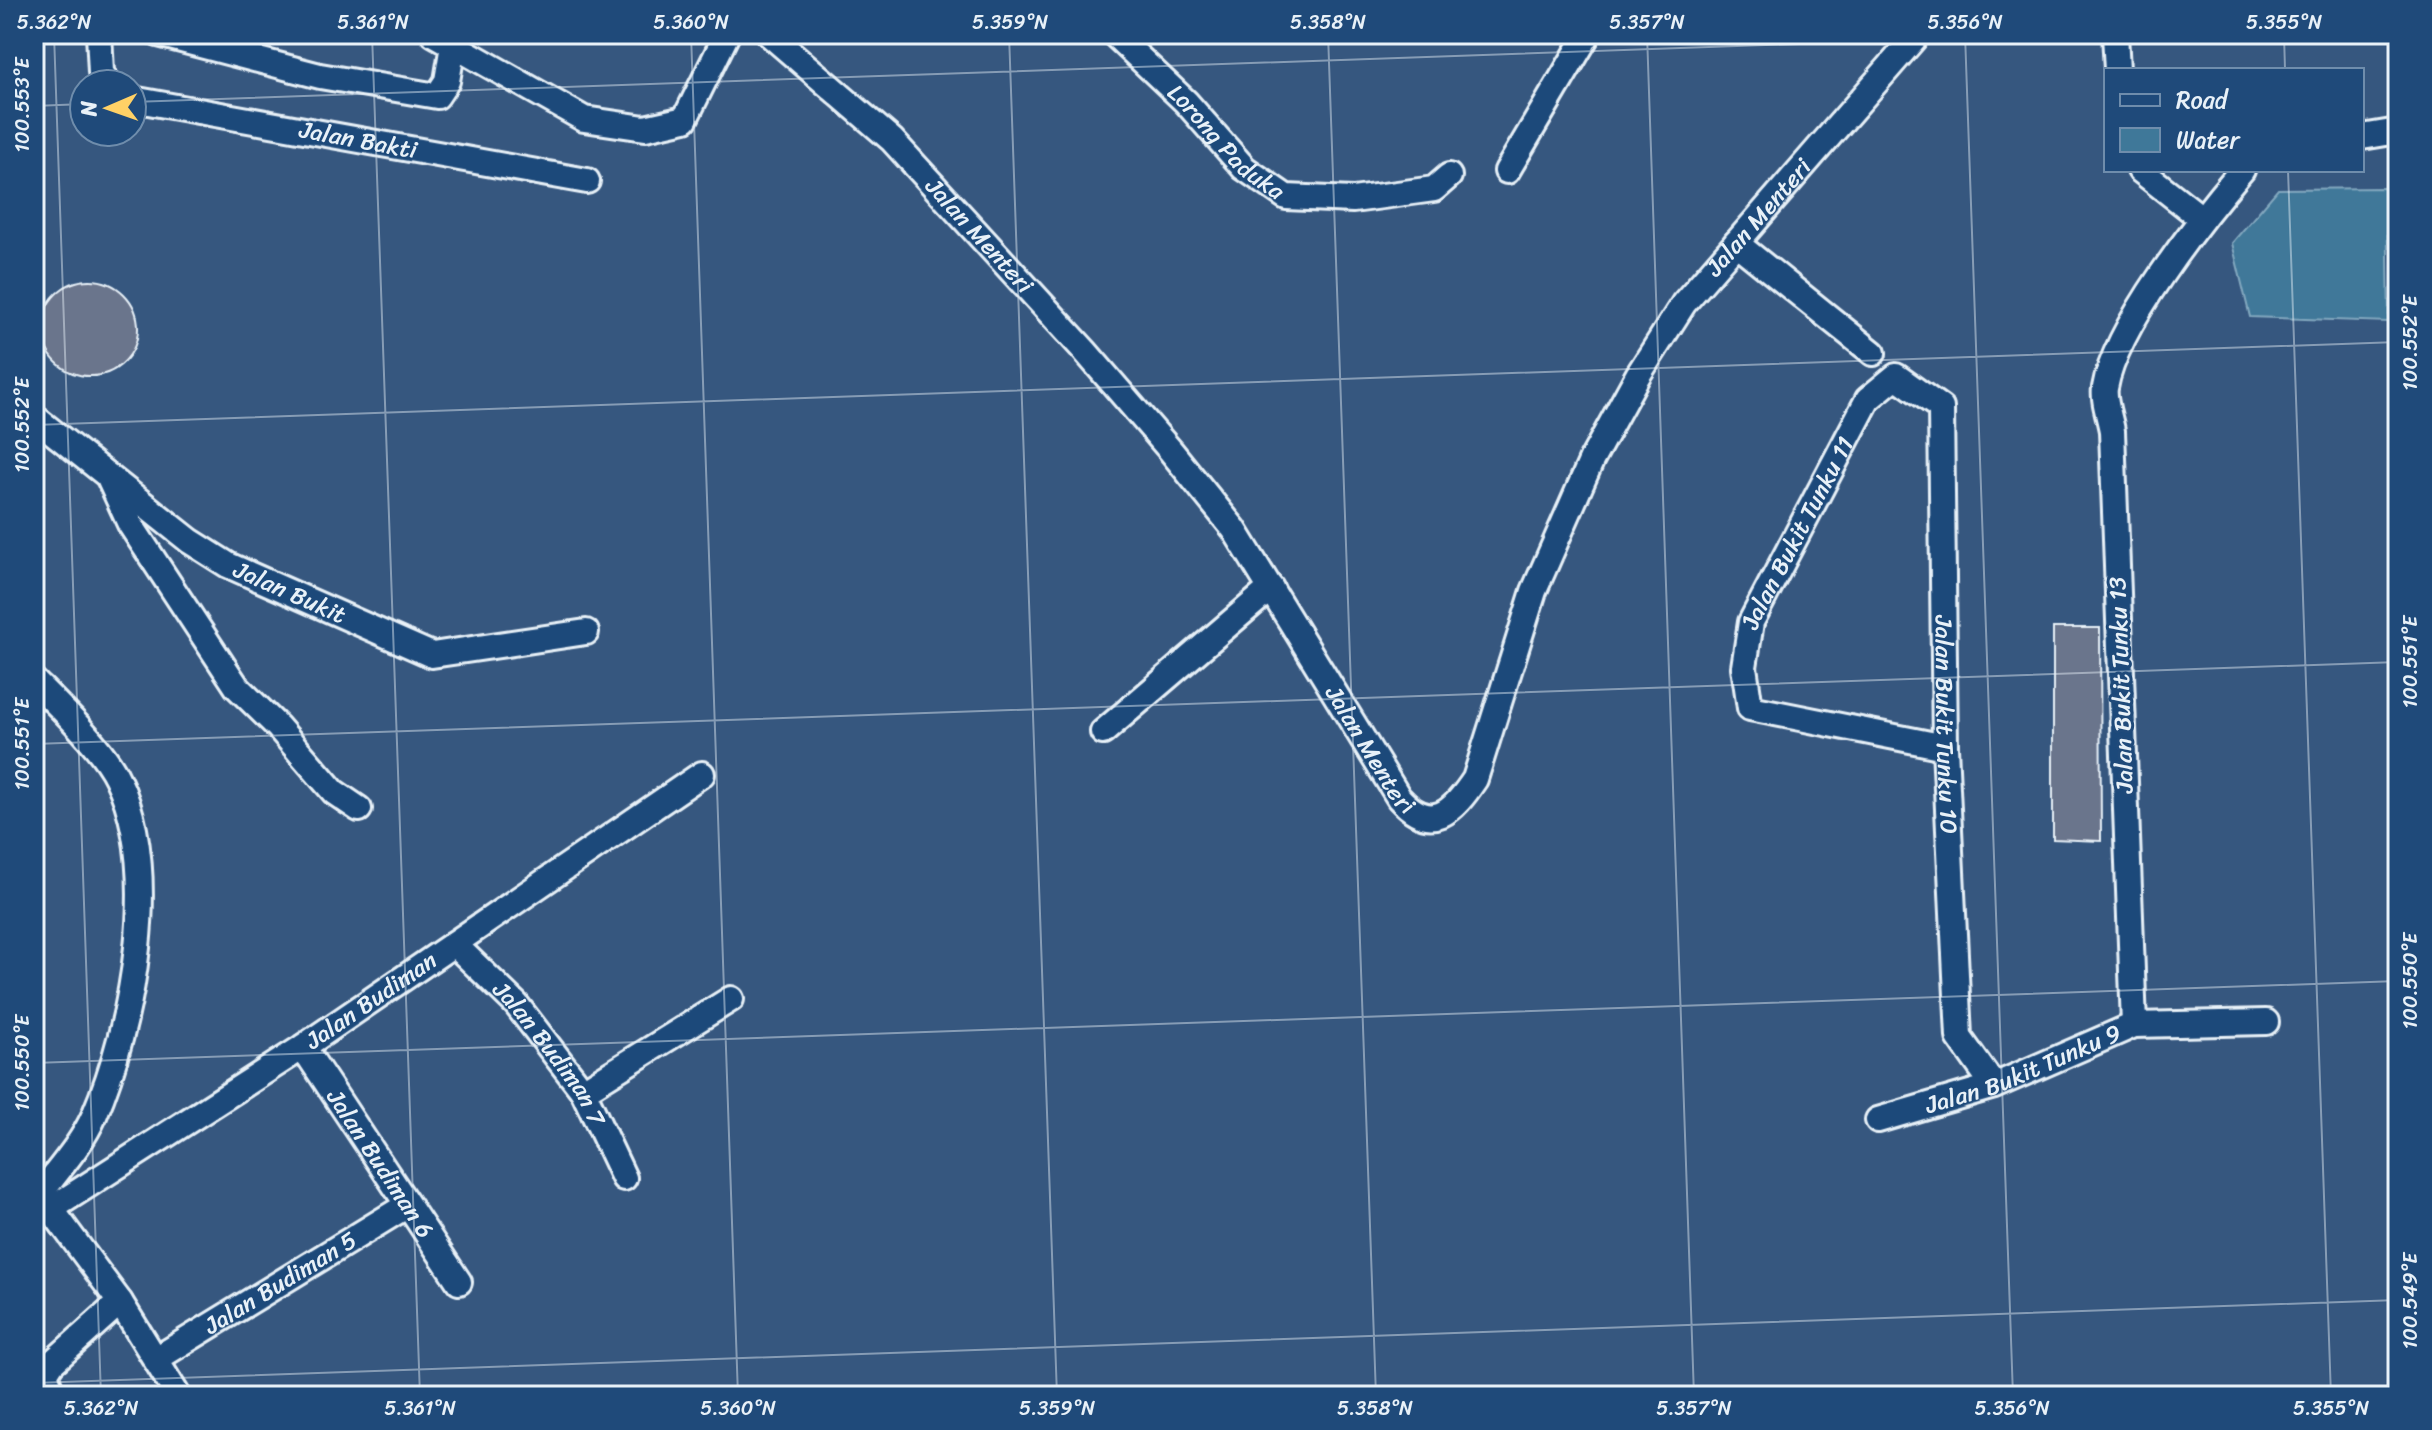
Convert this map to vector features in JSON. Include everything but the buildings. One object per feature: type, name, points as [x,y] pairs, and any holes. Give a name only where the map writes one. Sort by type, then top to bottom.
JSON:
[{"type":"street","points":[[99,34],[101,68]]},
{"type":"street","points":[[158,34],[320,76],[437,96],[447,81],[444,40]]},
{"type":"street","points":[[444,40],[584,119],[645,128],[685,119],[727,34]]},
{"type":"street","name":"Jalan Menteri","points":[[769,34],[892,140],[1085,351],[1234,529],[1399,798],[1411,811],[1426,817],[1443,815],[1457,806],[1479,768],[1534,591],[1592,459],[1638,375],[1684,303],[1918,34]]},
{"type":"street","name":"Lorong Paduka","points":[[1114,34],[1186,102],[1244,168],[1286,197],[1353,200],[1434,189],[1449,176]]},
{"type":"street","points":[[1507,171],[1588,34]]},
{"type":"street","points":[[2115,34],[2117,68]]},
{"type":"street","name":"Jalan Bakti","points":[[148,102],[587,181]]},
{"type":"street","points":[[2364,137],[2398,131]]},
{"type":"street","points":[[2143,172],[2201,218]]},
{"type":"street","name":"Jalan Bukit Tunku 13","points":[[2134,1025],[2112,431],[2105,389],[2120,349],[2147,299],[2201,218],[2240,172]]},
{"type":"street","points":[[1736,243],[1873,353]]},
{"type":"street","name":"Jalan Bukit Tunku 11","points":[[1896,376],[1868,399],[1751,622],[1744,667],[1750,708],[1945,747]]},
{"type":"street","name":"Jalan Bukit Tunku 10","points":[[1896,376],[1941,408],[1945,747],[1959,1037],[1994,1086]]},
{"type":"street","name":"Jalan Bukit","points":[[34,417],[190,541],[228,565],[432,655],[586,632]]},
{"type":"street","points":[[105,471],[130,524],[237,687],[278,727],[309,767],[334,792],[359,809]]},
{"type":"street","points":[[1103,732],[1271,588]]},
{"type":"street","points":[[34,681],[117,776],[138,844],[137,958],[121,1041],[93,1119],[40,1204],[120,1302],[178,1396]]},
{"type":"street","name":"Jalan Budiman","points":[[40,1204],[303,1047],[702,774]]},
{"type":"street","name":"Jalan Budiman 7","points":[[454,944],[516,1004],[583,1091],[624,1178]]},
{"type":"street","points":[[583,1091],[731,999]]},
{"type":"street","name":"Jalan Bukit Tunku 9","points":[[1878,1120],[1994,1086],[2134,1025],[2266,1022]]},
{"type":"street","name":"Jalan Budiman 6","points":[[303,1047],[459,1282]]},
{"type":"street","name":"Jalan Budiman 5","points":[[156,1359],[406,1206]]},
{"type":"street","points":[[53,1396],[45,1374],[52,1363],[120,1302]]},
{"type":"water","points":[[2387,188],[2389,322],[2250,317],[2232,243],[2278,189]]}]
